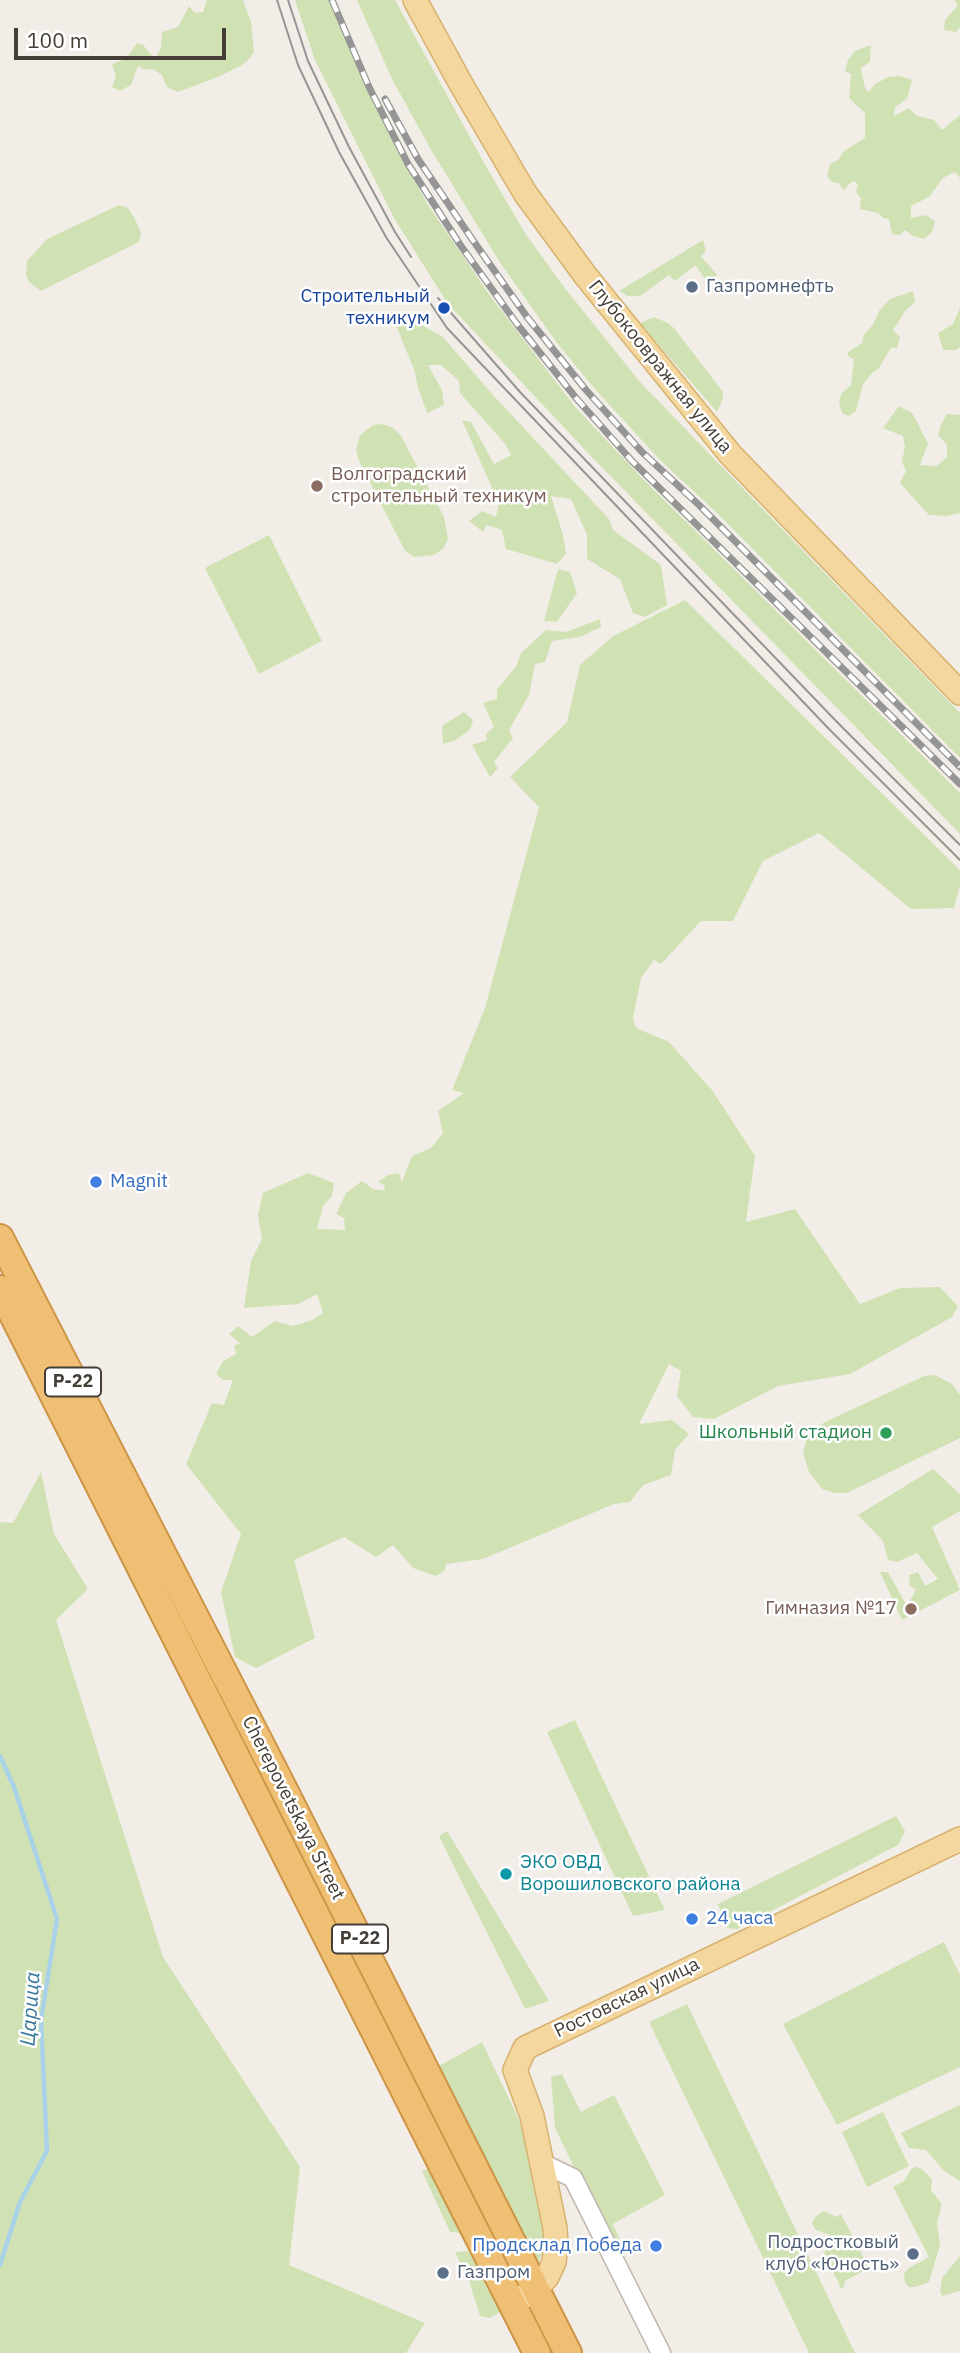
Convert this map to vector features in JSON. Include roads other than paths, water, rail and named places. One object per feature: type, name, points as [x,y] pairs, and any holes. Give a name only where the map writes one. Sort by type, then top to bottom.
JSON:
[{"type":"highway","name":"Р-22","points":[[0,1238],[135,1531]]},
{"type":"highway","name":"Р-22","points":[[0,1289],[135,1531]]},
{"type":"highway","name":"Cherepovetskaya Street","points":[[135,1531],[278,1778],[568,2353]]},
{"type":"highway","name":"Cherepovetskaya Street","points":[[135,1531],[537,2353]]},
{"type":"main road","name":"Глубокоовражная улица","points":[[415,0],[525,193],[593,285],[730,454],[960,693]]},
{"type":"main road","name":"Ростовская улица","points":[[536,2289],[552,2268],[556,2245],[555,2228],[532,2116],[514,2070],[525,2048],[960,1839]]},
{"type":"main road","points":[[511,2303],[536,2289]]},
{"type":"street","points":[[542,2163],[573,2178],[661,2353]]},
{"type":"waterway","name":"Царица","points":[[0,1756],[14,1787],[57,1919],[41,2020],[47,2151],[20,2202],[0,2265]]},
{"type":"tram line","points":[[277,0],[298,65],[339,152],[386,237],[447,328],[829,729],[960,860]]},
{"type":"tram line","points":[[288,0],[308,61],[349,147],[411,257]]},
{"type":"tram line","points":[[438,298],[520,392],[837,722],[960,845]]},
{"type":"railway","points":[[332,0],[369,87],[408,164],[461,246],[517,324],[576,398],[632,461],[960,784]]},
{"type":"railway","points":[[385,99],[418,159],[472,239],[527,317],[586,390],[642,452],[699,505],[960,767]]},
{"type":"place","name":"Газпромнефть","points":[[692,287]]},
{"type":"place","name":"Строительный техникум","points":[[444,308]]},
{"type":"place","name":"Волгоградский строительный техникум","points":[[317,486]]},
{"type":"place","name":"Magnit","points":[[96,1182]]},
{"type":"place","name":"Школьный стадион","points":[[886,1433]]},
{"type":"place","name":"Гимназия №17","points":[[911,1609]]},
{"type":"place","name":"ЭКО ОВД Ворошиловского района","points":[[506,1874]]},
{"type":"place","name":"24 часа","points":[[692,1919]]},
{"type":"place","name":"Продсклад Победа","points":[[656,2246]]},
{"type":"place","name":"Подростковый клуб «Юность»","points":[[913,2254]]},
{"type":"place","name":"Газпром","points":[[443,2273]]}]
